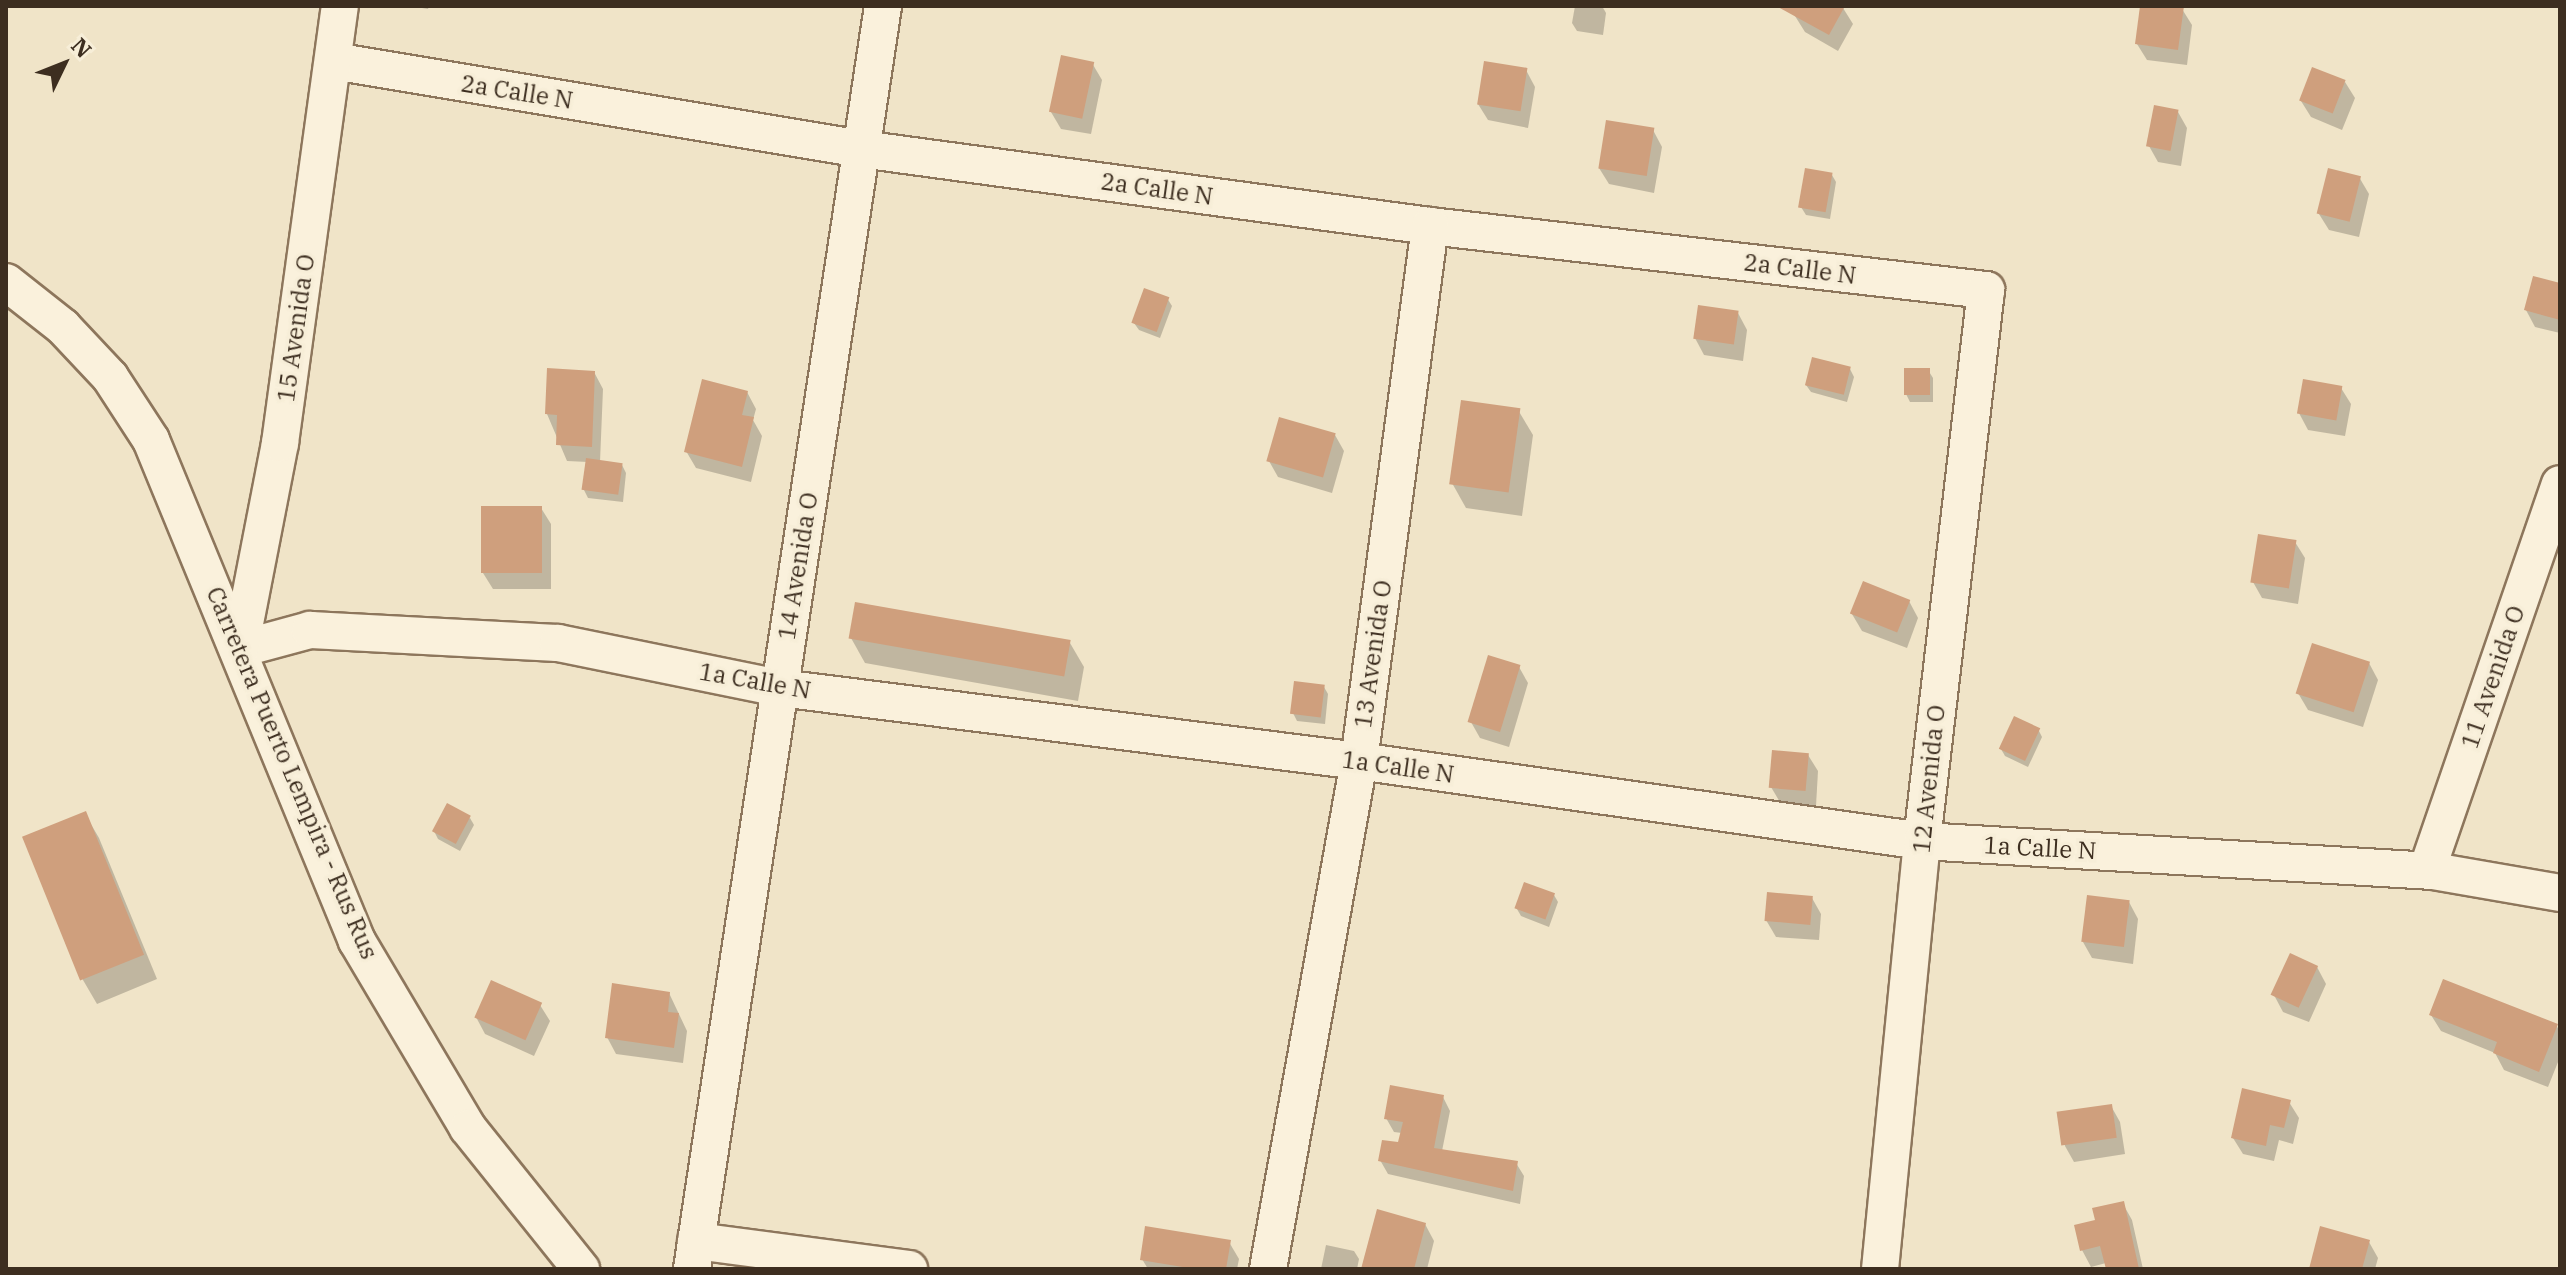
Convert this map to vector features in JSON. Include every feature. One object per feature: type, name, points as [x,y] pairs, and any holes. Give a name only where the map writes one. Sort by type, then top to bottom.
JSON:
[{"type":"street","name":"15 Avenida O","points":[[240,649],[280,443],[340,6]]},
{"type":"street","name":"14 Avenida O","points":[[694,1255],[883,6]]},
{"type":"street","name":"2a Calle N","points":[[333,61],[861,149],[1430,226],[1986,290]]},
{"type":"street","name":"13 Avenida O","points":[[1268,1269],[1359,761],[1430,226]]},
{"type":"street","name":"Carretera Puerto Lempira - Rus Rus","points":[[6,282],[63,327],[110,377],[151,440],[240,649],[357,941],[468,1128],[581,1269]]},
{"type":"street","name":"12 Avenida O","points":[[1880,1269],[1922,841],[1986,290]]},
{"type":"street","name":"11 Avenida O","points":[[2427,870],[2560,484]]},
{"type":"street","name":"1a Calle N","points":[[240,649],[310,630],[558,643],[780,688],[1359,761],[1922,841],[2427,870],[2560,893]]},
{"type":"street","points":[[694,1255],[909,1269]]},
{"type":"building","points":[[1776,6],[1845,6],[1829,35]]},
{"type":"building","points":[[2140,6],[2184,6],[2178,50],[2135,44]]},
{"type":"building","points":[[1061,55],[1094,62],[1082,119],[1049,112]]},
{"type":"building","points":[[1484,61],[1527,68],[1521,111],[1477,104]]},
{"type":"building","points":[[2312,67],[2346,80],[2333,114],[2299,101]]},
{"type":"building","points":[[2154,105],[2179,110],[2171,151],[2146,146]]},
{"type":"building","points":[[1606,120],[1654,128],[1647,176],[1598,168]]},
{"type":"building","points":[[1805,168],[1833,173],[1826,212],[1798,207]]},
{"type":"building","points":[[2328,168],[2361,176],[2350,222],[2317,214]]},
{"type":"building","points":[[2533,276],[2560,283],[2560,320],[2524,310]]},
{"type":"building","points":[[1144,288],[1169,297],[1157,332],[1131,323]]},
{"type":"building","points":[[1698,305],[1739,311],[1734,344],[1693,339]]},
{"type":"building","points":[[1812,357],[1851,367],[1844,395],[1805,385]]},
{"type":"building","points":[[547,368],[595,371],[592,447],[556,445],[557,415],[545,414]]},
{"type":"building","points":[[1904,368],[1930,368],[1930,395],[1904,395]]},
{"type":"building","points":[[702,379],[748,391],[742,415],[754,417],[742,467],[684,452]]},
{"type":"building","points":[[2303,379],[2342,386],[2336,420],[2297,413]]},
{"type":"building","points":[[1461,400],[1520,408],[1509,493],[1449,484]]},
{"type":"building","points":[[1279,417],[1336,433],[1323,477],[1266,461]]},
{"type":"building","points":[[586,458],[623,463],[618,495],[582,490]]},
{"type":"building","points":[[481,506],[542,506],[542,573],[481,573]]},
{"type":"building","points":[[2258,534],[2297,540],[2289,588],[2250,582]]},
{"type":"building","points":[[1863,581],[1910,600],[1897,633],[1850,613]]},
{"type":"building","points":[[855,602],[1071,640],[1064,676],[849,638]]},
{"type":"building","points":[[2312,643],[2370,662],[2354,712],[2296,693]]},
{"type":"building","points":[[1488,655],[1521,665],[1500,732],[1468,722]]},
{"type":"building","points":[[1294,681],[1325,685],[1321,718],[1290,714]]},
{"type":"building","points":[[2014,716],[2040,728],[2025,761],[1999,749]]},
{"type":"building","points":[[1772,750],[1809,753],[1806,791],[1769,788]]},
{"type":"building","points":[[447,803],[471,816],[456,844],[432,831]]},
{"type":"building","points":[[86,811],[144,955],[80,981],[22,837]]},
{"type":"building","points":[[1524,882],[1555,893],[1545,920],[1514,908]]},
{"type":"building","points":[[1767,892],[1813,896],[1810,925],[1764,921]]},
{"type":"building","points":[[2087,895],[2130,900],[2124,947],[2081,942]]},
{"type":"building","points":[[2290,953],[2318,966],[2299,1008],[2271,995]]},
{"type":"building","points":[[2443,979],[2558,1024],[2539,1072],[2493,1053],[2497,1042],[2429,1015]]},
{"type":"building","points":[[491,980],[542,1003],[525,1040],[474,1017]]},
{"type":"building","points":[[612,983],[670,992],[668,1012],[679,1013],[674,1048],[605,1038]]},
{"type":"building","points":[[1390,1085],[1444,1095],[1434,1148],[1518,1161],[1513,1191],[1378,1161],[1382,1140],[1398,1142],[1403,1122],[1384,1119]]},
{"type":"building","points":[[2242,1088],[2291,1100],[2284,1128],[2270,1125],[2266,1146],[2231,1138]]},
{"type":"building","points":[[2112,1104],[2117,1138],[2061,1145],[2057,1112]]},
{"type":"building","points":[[2124,1201],[2139,1269],[2106,1269],[2100,1246],[2080,1251],[2074,1225],[2095,1220],[2092,1208]]},
{"type":"building","points":[[1377,1209],[1426,1223],[1414,1269],[1361,1269]]},
{"type":"building","points":[[1145,1226],[1231,1240],[1226,1269],[1195,1269],[1140,1260]]},
{"type":"building","points":[[2320,1226],[2370,1240],[2362,1269],[2309,1269]]}]
